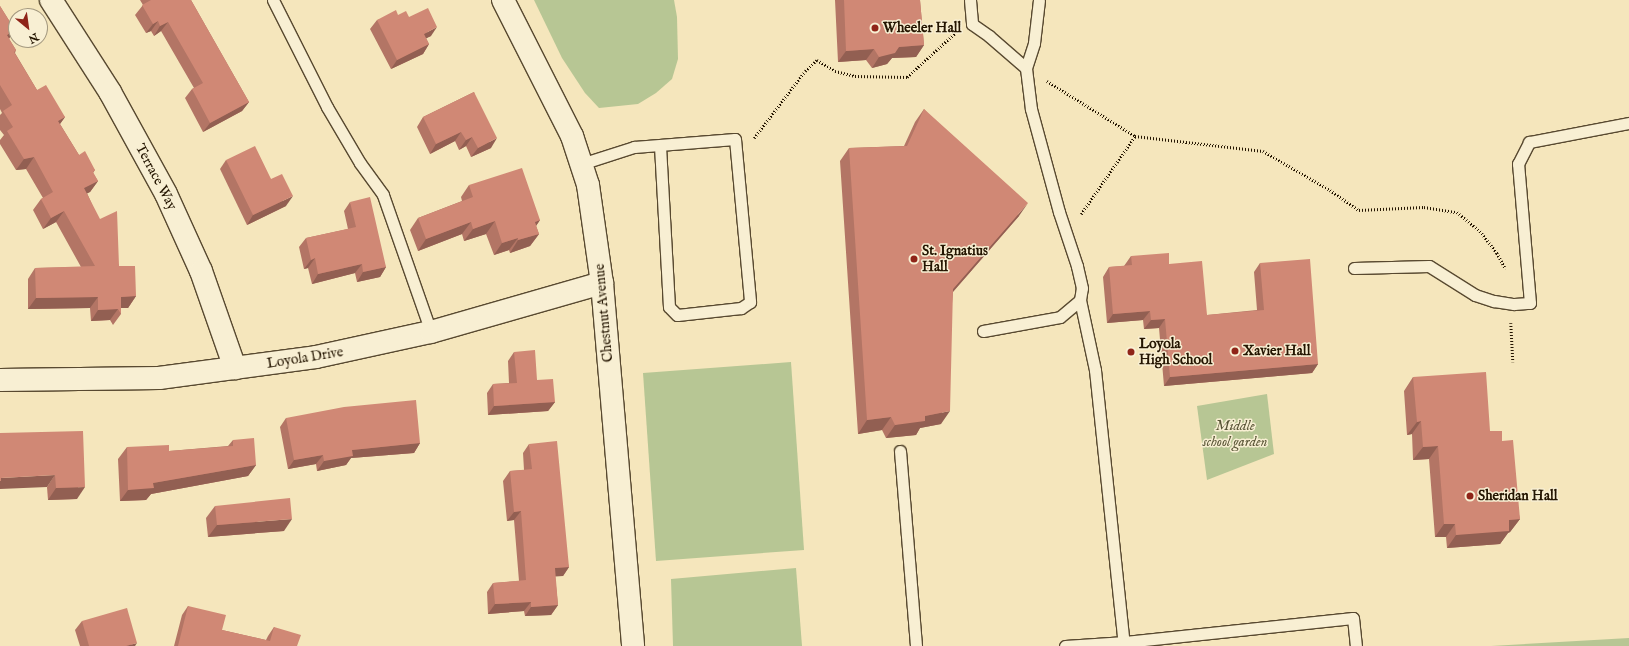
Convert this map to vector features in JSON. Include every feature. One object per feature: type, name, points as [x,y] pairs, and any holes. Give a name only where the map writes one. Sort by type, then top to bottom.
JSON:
[{"type":"street","name":"Terrace Way","points":[[51,0],[110,92],[166,194],[201,271],[235,368]]},
{"type":"street","name":"Chestnut Avenue","points":[[503,0],[572,136],[588,185],[602,283],[633,646]]},
{"type":"street","name":"Loyola Drive","points":[[0,380],[159,378],[316,357],[432,332],[602,283]]},
{"type":"lane","points":[[273,0],[327,107],[360,163],[383,195],[432,332]]},
{"type":"lane","points":[[970,0],[972,24],[989,36],[1026,68]]},
{"type":"lane","points":[[1039,0],[1034,43],[1026,68],[1031,109],[1082,288],[1080,300],[1095,370],[1124,644]]},
{"type":"lane","points":[[1354,268],[1429,266],[1475,295],[1494,301],[1530,303],[1518,164],[1529,142],[1629,123]]},
{"type":"lane","points":[[581,164],[634,147],[735,139],[750,302],[741,308],[677,314],[669,307],[660,146]]},
{"type":"lane","points":[[983,331],[1060,317],[1080,300]]},
{"type":"lane","points":[[900,451],[916,646]]},
{"type":"lane","points":[[1065,646],[1124,644],[1353,618],[1356,646]]},
{"type":"path","points":[[735,139],[754,138],[805,71],[817,60],[835,71],[855,76],[906,77],[952,34],[972,24]]},
{"type":"path","points":[[1026,68],[1135,136],[1264,151],[1330,190],[1359,210],[1424,207],[1457,212],[1480,232],[1497,253],[1509,274],[1513,362]]},
{"type":"path","points":[[1067,235],[1135,136]]},
{"type":"green space","points":[[534,0],[674,0],[677,17],[678,59],[672,79],[656,93],[638,104],[599,108],[585,93],[562,58]]},
{"type":"green space","points":[[791,362],[804,550],[656,561],[643,373]]},
{"type":"green space","name":"Middle school garden","points":[[1267,394],[1274,454],[1207,480],[1197,406]]},
{"type":"green space","points":[[796,568],[802,646],[673,646],[671,579]]},
{"type":"green space","points":[[1629,638],[1629,646],[1491,646]]},
{"type":"building","points":[[151,0],[191,0],[249,102],[210,123],[192,89],[203,83],[168,22],[160,26],[158,21],[153,24],[142,5]]},
{"type":"building","name":"Wheeler Hall","points":[[844,0],[920,0],[924,45],[899,47],[895,53],[879,57],[874,49],[846,51]]},
{"type":"building","points":[[0,6],[8,19],[8,48],[15,48],[16,50],[14,52],[37,90],[46,85],[65,117],[58,121],[79,155],[85,151],[95,170],[93,172],[98,181],[84,188],[100,219],[117,211],[119,266],[135,266],[136,296],[121,297],[121,314],[118,309],[98,310],[98,297],[36,298],[35,268],[95,266],[64,211],[51,218],[41,199],[53,192],[34,157],[24,159],[7,131],[13,127],[3,111],[12,105],[0,85]]},
{"type":"building","points":[[428,8],[437,27],[424,34],[429,44],[397,60],[377,20],[396,10],[398,15],[406,11],[409,17]]},
{"type":"building","points":[[474,92],[497,138],[478,148],[472,137],[466,140],[461,132],[436,144],[423,117]]},
{"type":"building","name":"St. Ignatius Hall","points":[[924,109],[1028,203],[953,289],[950,411],[925,416],[925,421],[895,425],[891,417],[867,420],[849,148],[907,146]]},
{"type":"building","points":[[255,146],[271,179],[282,174],[293,196],[253,215],[226,160]]},
{"type":"building","points":[[522,168],[540,220],[535,222],[539,234],[502,243],[495,221],[473,229],[471,222],[426,239],[418,218],[473,197],[469,185]]},
{"type":"building","points":[[370,197],[386,267],[363,272],[362,264],[318,274],[315,258],[311,260],[306,238],[356,227],[350,202]]},
{"type":"building","name":"Xavier Hall","points":[[1169,253],[1169,264],[1202,261],[1207,315],[1264,310],[1260,263],[1310,259],[1318,364],[1170,377],[1165,319],[1151,320],[1150,311],[1113,314],[1109,267],[1132,265],[1131,256]]},
{"type":"building","points":[[535,350],[537,380],[553,379],[555,402],[494,406],[493,384],[517,383],[514,352]]},
{"type":"building","name":"Sheridan Hall","points":[[1486,372],[1490,431],[1502,431],[1502,441],[1513,440],[1520,519],[1509,520],[1509,531],[1456,535],[1455,524],[1444,524],[1438,446],[1423,447],[1421,421],[1417,422],[1413,377]]},
{"type":"building","points":[[416,400],[420,443],[352,450],[353,456],[324,461],[323,455],[294,460],[286,418],[344,407]]},
{"type":"building","points":[[83,431],[85,487],[56,488],[55,475],[1,478],[0,481],[0,433]]},
{"type":"building","points":[[254,438],[256,465],[153,483],[154,488],[128,490],[127,447],[169,445],[169,451],[233,446],[233,440]]},
{"type":"building","points":[[557,441],[569,567],[555,568],[558,605],[531,607],[531,602],[495,604],[493,583],[526,580],[521,511],[514,512],[510,471],[532,469],[529,444]]},
{"type":"building","points":[[290,498],[292,519],[217,525],[215,506]]},
{"type":"building","points":[[188,606],[226,615],[222,630],[270,641],[274,627],[301,635],[297,646],[178,646]]},
{"type":"building","points":[[127,608],[137,643],[126,646],[89,646],[82,621]]},
{"type":"place","name":"Wheeler Hall","points":[[875,28]]},
{"type":"place","name":"St. Ignatius Hall","points":[[914,259]]},
{"type":"place","name":"Xavier Hall","points":[[1235,351]]},
{"type":"place","name":"Loyola High School","points":[[1131,352]]},
{"type":"place","name":"Sheridan Hall","points":[[1470,496]]}]
